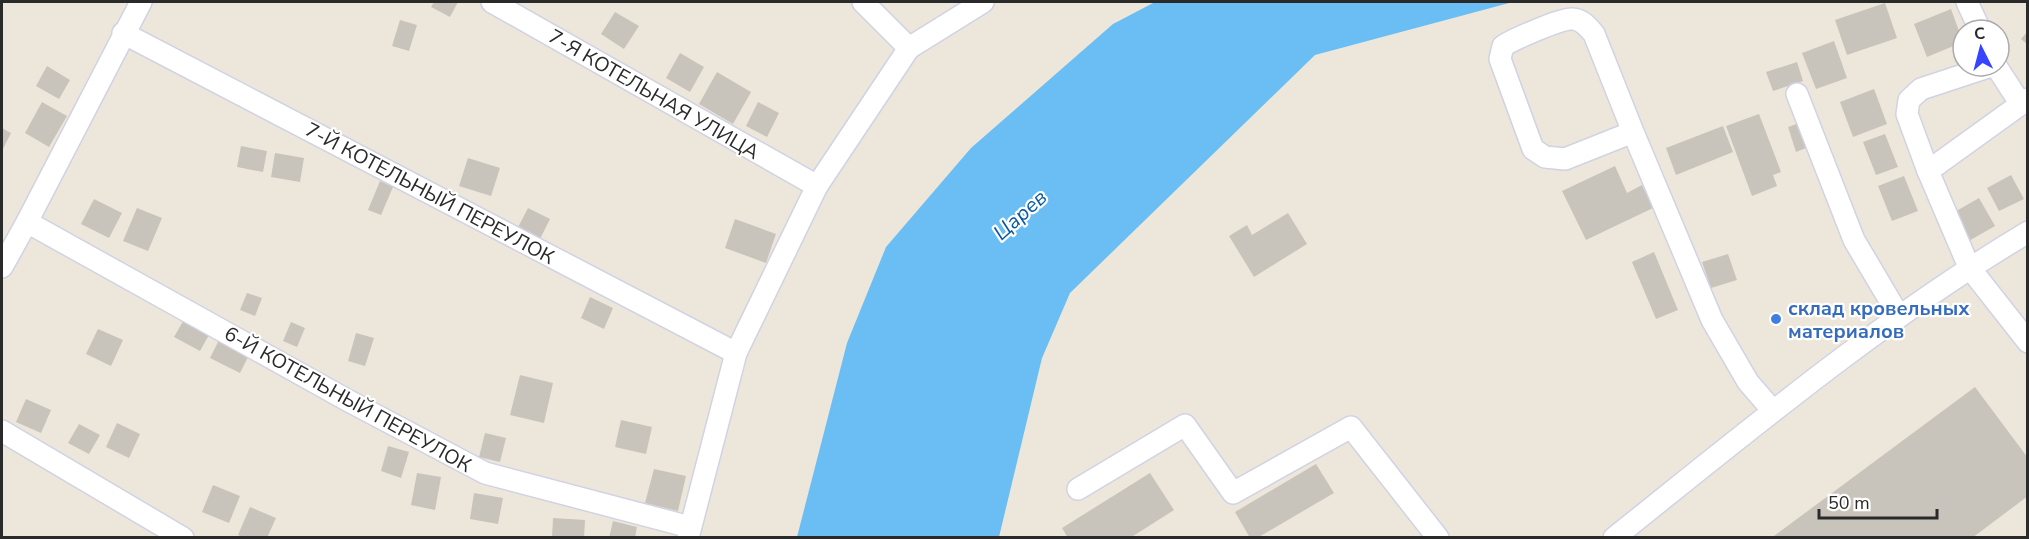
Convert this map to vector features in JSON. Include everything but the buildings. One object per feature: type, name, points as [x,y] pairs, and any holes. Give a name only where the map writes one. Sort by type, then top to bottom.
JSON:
[{"type":"street","points":[[2,267],[141,2]]},
{"type":"street","name":"7-Я КОТЕЛЬНАЯ УЛИЦА","points":[[492,2],[817,186]]},
{"type":"street","points":[[863,2],[909,48]]},
{"type":"street","points":[[689,532],[736,353],[817,186],[909,48],[983,2]]},
{"type":"street","points":[[1967,2],[1974,18]]},
{"type":"street","points":[[1633,132],[1565,159],[1545,156],[1533,149],[1500,59],[1503,46],[1513,39],[1572,18],[1584,22],[1594,34],[1712,320],[1748,382],[1773,411]]},
{"type":"street","name":"7-Й КОТЕЛЬНЫЙ ПЕРЕУЛОК","points":[[123,33],[736,353]]},
{"type":"street","points":[[1954,78],[1921,89],[1909,100],[1907,114],[1928,171],[1970,267],[2028,342]]},
{"type":"street","points":[[1928,171],[2024,101],[2006,78]]},
{"type":"street","points":[[1797,94],[1854,240],[1899,316]]},
{"type":"street","name":"6-Й КОТЕЛЬНЫЙ ПЕРЕУЛОК","points":[[27,222],[347,400],[485,473],[689,532]]},
{"type":"street","points":[[1614,537],[1773,411],[1899,316],[1970,267],[2028,232]]},
{"type":"street","points":[[1078,489],[1185,425],[1233,493],[1351,427],[1438,537]]},
{"type":"street","points":[[2,431],[183,537]]},
{"type":"water","name":"Царев","points":[[1155,2],[1513,2],[1315,55],[1070,293],[1042,358],[999,537],[797,537],[847,343],[886,247],[971,148],[1113,24]]},
{"type":"place","name":"склад кровельных материалов","points":[[1776,319]]}]
